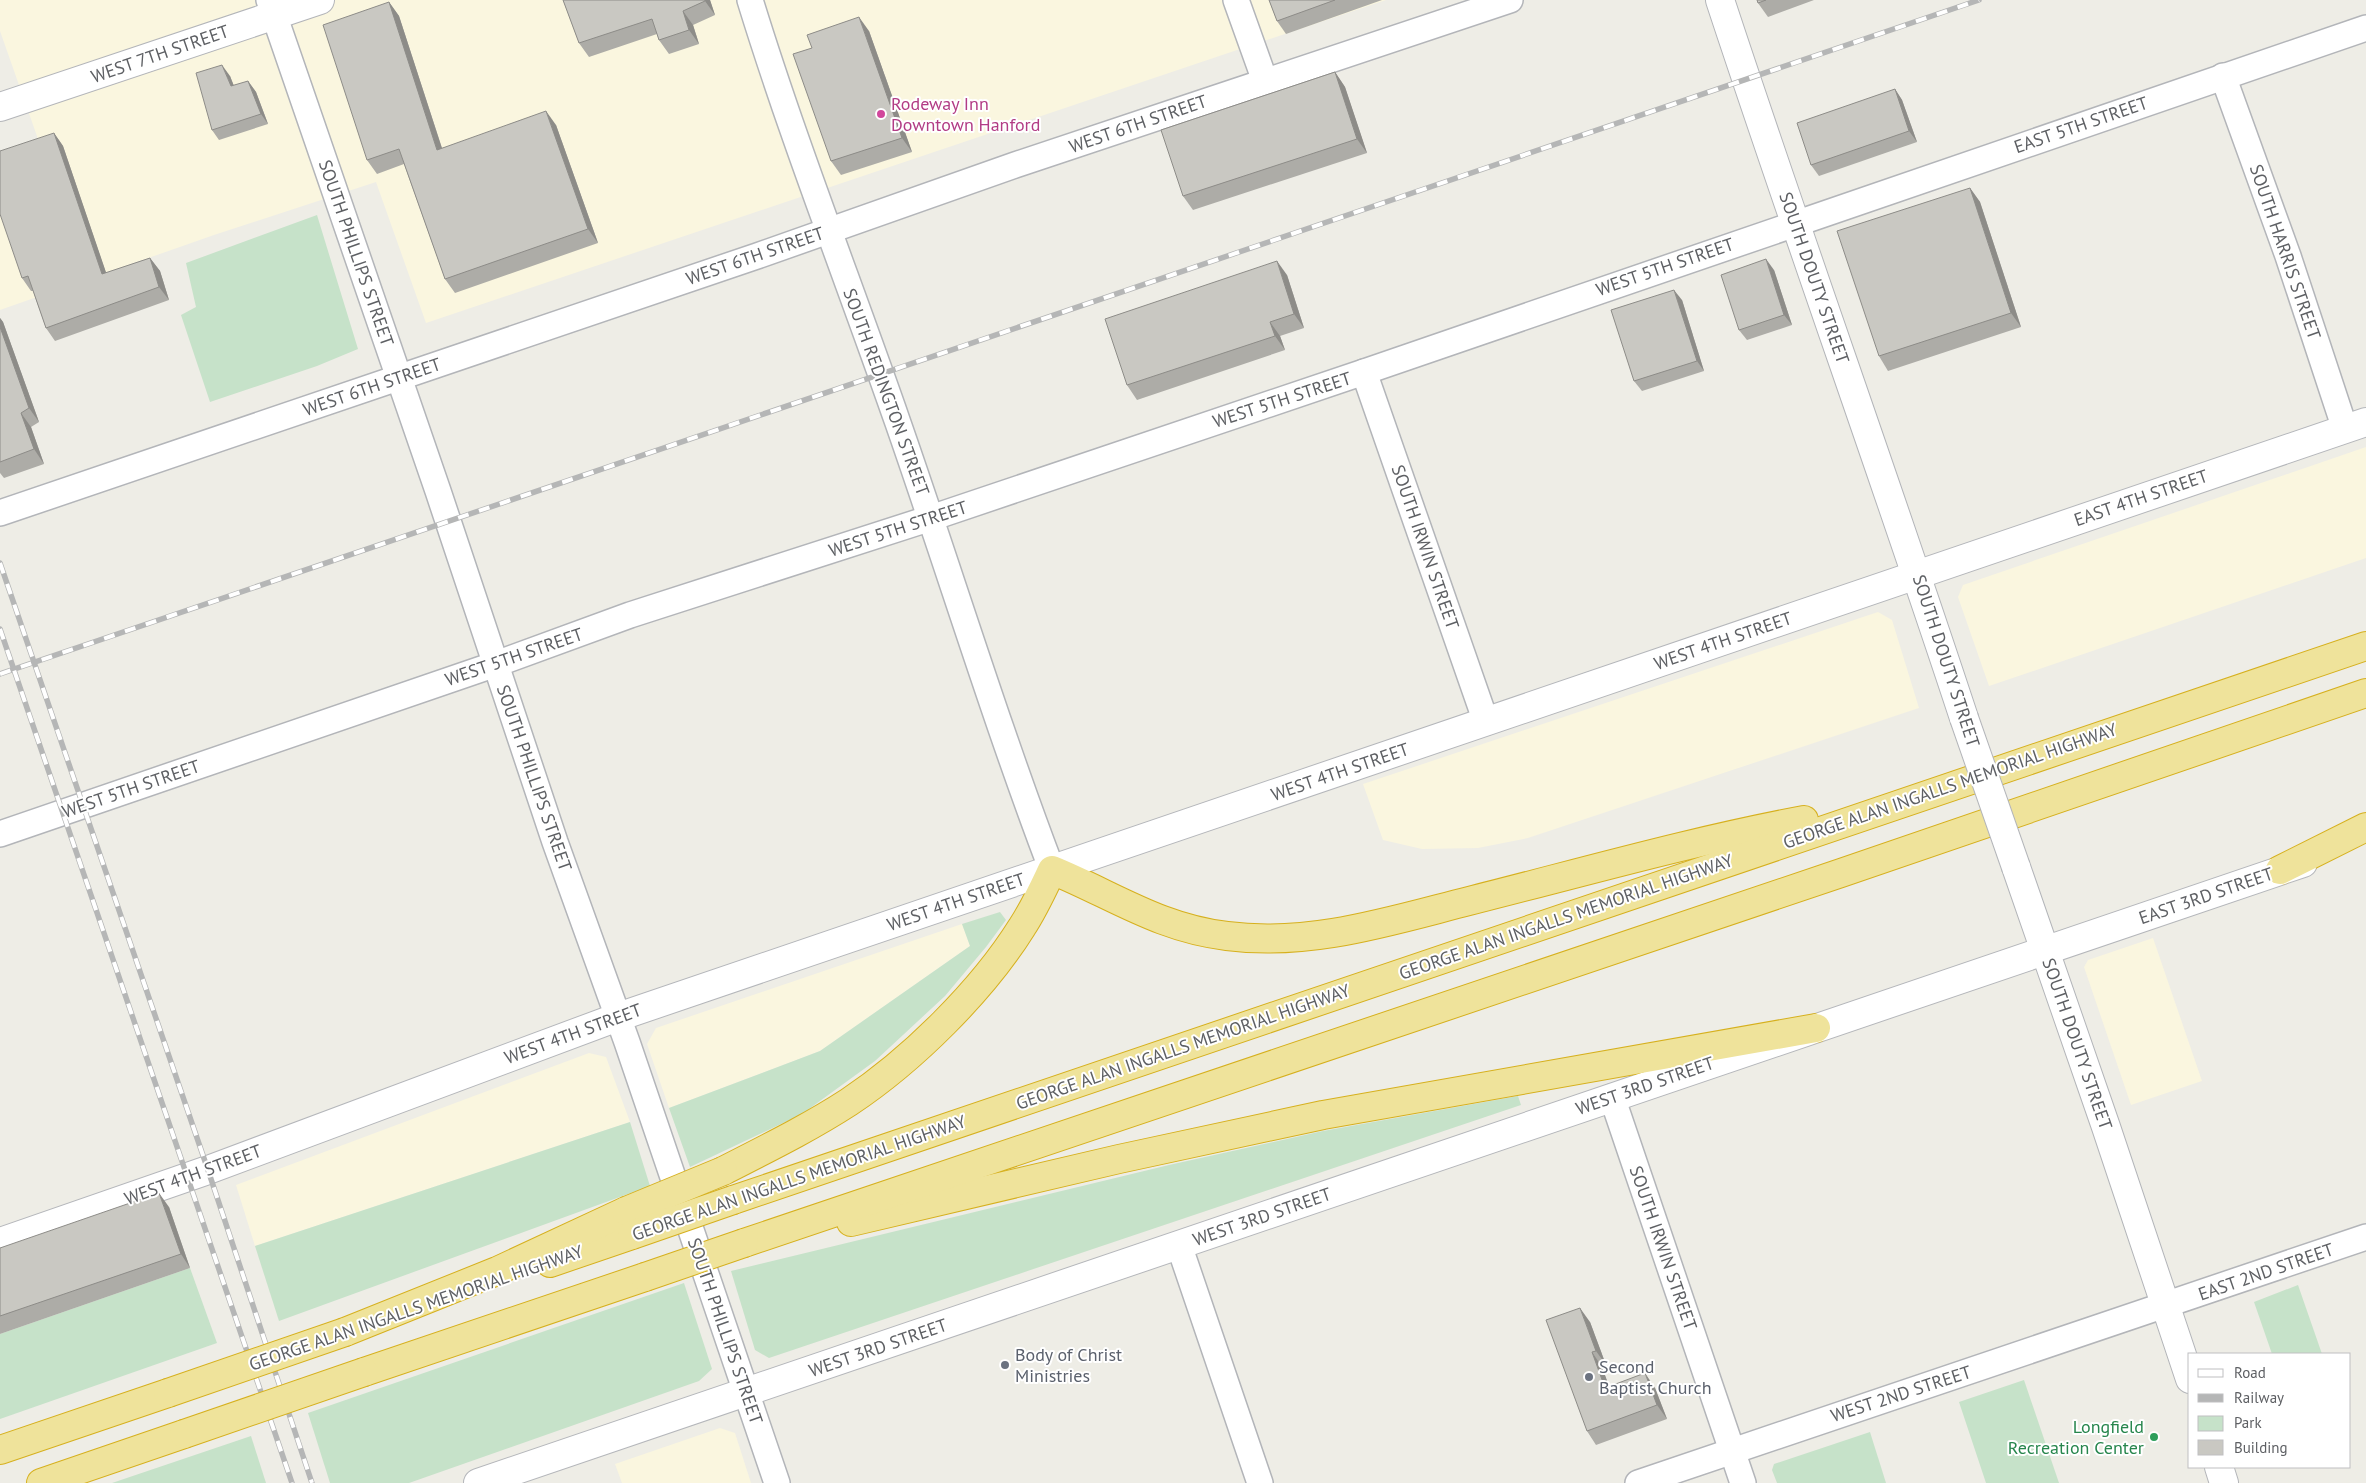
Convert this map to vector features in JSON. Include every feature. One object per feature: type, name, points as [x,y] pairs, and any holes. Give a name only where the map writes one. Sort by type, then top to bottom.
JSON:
[{"type":"highway","name":"GEORGE ALAN INGALLS MEMORIAL HIGHWAY","points":[[0,1450],[345,1332],[629,1223],[733,1200],[2366,646]]},
{"type":"highway","points":[[41,1483],[2366,693]]},
{"type":"highway","points":[[629,1223],[723,1171],[788,1138],[850,1101],[875,1083],[918,1047],[974,990],[1006,951],[1023,926],[1052,870],[1081,882],[1137,911],[1188,928],[1244,938],[1300,938],[1359,928],[1782,824],[1903,802]]},
{"type":"highway","points":[[2280,870],[2366,827]]},
{"type":"highway","points":[[749,1241],[859,1220],[1119,1159],[1323,1115],[1816,1028]]},
{"type":"main road","name":"WEST 7TH STREET","points":[[0,107],[272,8],[320,0]]},
{"type":"main road","name":"SOUTH DOUTY STREET","points":[[1720,0],[2188,1374]]},
{"type":"main road","name":"EAST 4TH STREET","points":[[1917,575],[2355,425]]},
{"type":"main road","name":"WEST 4TH STREET","points":[[0,1242],[208,1170],[618,1017],[1917,575]]},
{"type":"main road","name":"EAST 3RD STREET","points":[[2045,950],[2366,842]]},
{"type":"main road","name":"WEST 3RD STREET","points":[[478,1483],[2045,950]]},
{"type":"main road","points":[[2219,1468],[2224,1483]]},
{"type":"street","name":"SOUTH REDINGTON STREET","points":[[750,0],[828,230],[931,518],[990,700],[1052,870]]},
{"type":"street","points":[[1236,0],[1265,81]]},
{"type":"street","name":"WEST 6TH STREET","points":[[0,513],[1265,81],[1510,0]]},
{"type":"street","name":"SOUTH PHILLIPS STREET","points":[[272,8],[555,842],[618,1017],[777,1483]]},
{"type":"street","name":"EAST 5TH STREET","points":[[1795,223],[2366,28]]},
{"type":"street","name":"SOUTH HARRIS STREET","points":[[2223,76],[2288,256],[2355,425]]},
{"type":"street","name":"WEST 5TH STREET","points":[[0,834],[496,664],[630,615],[931,518],[1364,372],[1795,223]]},
{"type":"street","name":"SOUTH IRWIN STREET","points":[[1364,372],[1486,722]]},
{"type":"street","name":"SOUTH IRWIN STREET","points":[[1612,1098],[1743,1483]]},
{"type":"street","name":"EAST 2ND STREET","points":[[2166,1306],[2366,1237]]},
{"type":"street","points":[[1179,1245],[1260,1483]]},
{"type":"street","name":"WEST 2ND STREET","points":[[1638,1483],[2166,1306]]},
{"type":"shaded area","points":[[0,0],[1386,0],[426,323],[376,182],[214,235],[0,310],[0,153],[38,139],[0,31]]},
{"type":"shaded area","points":[[2366,447],[2366,558],[1989,686],[1958,597],[1963,585]]},
{"type":"shaded area","points":[[1878,612],[1892,620],[1919,708],[1528,838],[1478,848],[1422,849],[1383,840],[1363,784]]},
{"type":"shaded area","points":[[962,924],[970,946],[820,1051],[669,1108],[647,1044],[656,1028]]},
{"type":"shaded area","points":[[2153,938],[2202,1081],[2131,1105],[2084,967],[2088,960]]},
{"type":"shaded area","points":[[589,1053],[606,1057],[630,1122],[255,1246],[236,1185]]},
{"type":"shaded area","points":[[720,1428],[735,1433],[751,1483],[622,1483],[615,1464]]},
{"type":"green space","points":[[317,215],[358,349],[317,366],[210,402],[181,315],[196,307],[186,263]]},
{"type":"green space","points":[[1000,912],[1006,920],[945,996],[875,1061],[802,1114],[690,1167],[669,1108],[820,1051],[970,946],[962,924]]},
{"type":"green space","points":[[1518,1096],[1521,1105],[769,1358],[755,1350],[731,1271],[1169,1165],[1323,1131]]},
{"type":"green space","points":[[630,1122],[650,1186],[279,1321],[255,1246]]},
{"type":"green space","points":[[190,1268],[217,1343],[0,1419],[0,1334]]},
{"type":"green space","points":[[684,1283],[712,1369],[699,1381],[409,1483],[330,1483],[308,1413]]},
{"type":"green space","points":[[2298,1285],[2322,1353],[2272,1353],[2254,1302]]},
{"type":"green space","points":[[2024,1380],[2059,1483],[1986,1483],[1959,1402]]},
{"type":"green space","points":[[1870,1432],[1886,1483],[1777,1483],[1772,1470],[1774,1464]]},
{"type":"green space","points":[[251,1436],[266,1483],[112,1483]]},
{"type":"building","points":[[563,0],[705,1],[683,11],[689,30],[659,40],[652,19],[579,43]]},
{"type":"building","points":[[1269,0],[1335,0],[1277,21]]},
{"type":"building","points":[[389,2],[437,150],[546,111],[588,229],[445,279],[399,149],[367,160],[323,25]]},
{"type":"building","name":"Rodeway Inn Downtown Hanford","points":[[859,17],[902,138],[831,161],[793,54],[812,48],[807,35]]},
{"type":"building","points":[[222,65],[231,86],[248,81],[261,114],[212,130],[196,73]]},
{"type":"building","points":[[1335,72],[1357,139],[1183,196],[1161,130]]},
{"type":"building","points":[[1895,89],[1909,131],[1811,165],[1797,123]]},
{"type":"building","points":[[54,133],[102,274],[150,258],[159,287],[46,328],[28,276],[22,278],[0,214],[0,151]]},
{"type":"building","points":[[1970,188],[2011,313],[1879,356],[1837,231]]},
{"type":"building","points":[[1766,259],[1784,315],[1739,330],[1721,275]]},
{"type":"building","points":[[1277,261],[1294,314],[1270,322],[1275,336],[1127,385],[1105,319]]},
{"type":"building","points":[[1674,290],[1697,361],[1634,381],[1611,310]]},
{"type":"building","points":[[0,327],[29,408],[21,413],[34,449],[0,462]]},
{"type":"building","points":[[159,1193],[181,1254],[0,1316],[0,1248]]},
{"type":"building","name":"Second Baptist Church","points":[[1580,1308],[1596,1351],[1592,1352],[1605,1388],[1645,1373],[1657,1405],[1587,1431],[1546,1320]]},
{"type":"railway","points":[[0,674],[1979,0]]},
{"type":"railway","points":[[0,563],[208,1170],[312,1483]]},
{"type":"railway","points":[[0,629],[292,1483]]},
{"type":"place","name":"Rodeway Inn Downtown Hanford","points":[[881,114]]},
{"type":"place","name":"Body of Christ Ministries","points":[[1005,1365]]},
{"type":"place","name":"Second Baptist Church","points":[[1589,1377]]},
{"type":"place","name":"Longfield Recreation Center","points":[[2154,1437]]}]
